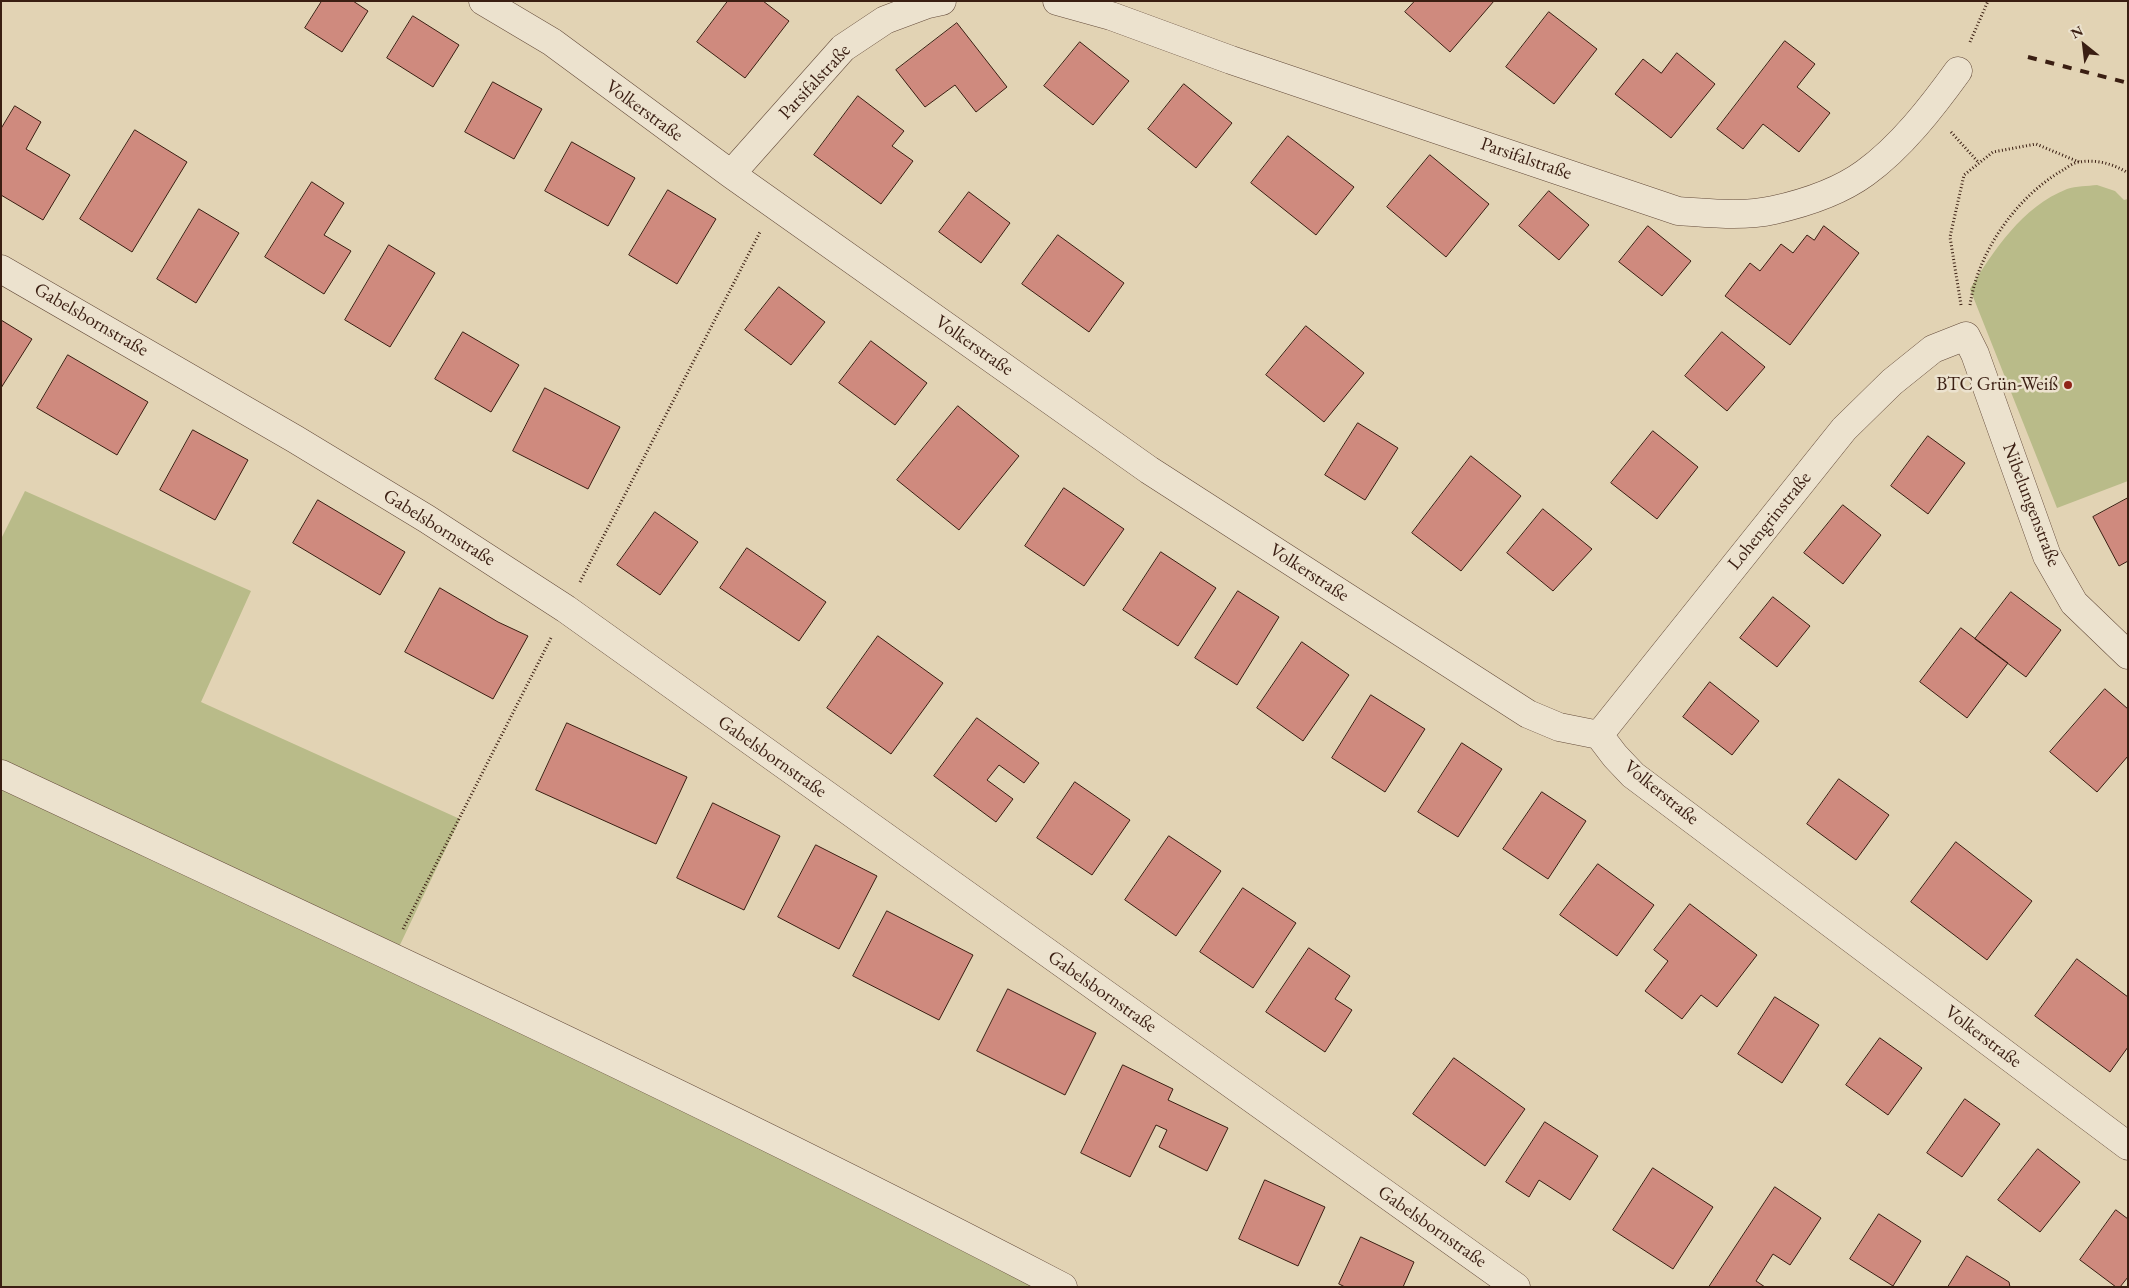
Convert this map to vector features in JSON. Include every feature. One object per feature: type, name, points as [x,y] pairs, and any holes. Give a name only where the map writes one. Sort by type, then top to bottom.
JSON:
[{"type":"street","name":"Volkerstraße","points":[[483,1],[552,42],[731,174],[1149,470],[1528,714],[1559,727],[1599,735],[1633,775],[2128,1146]]},
{"type":"street","name":"Parsifalstraße","points":[[731,174],[843,48],[885,20],[928,4],[942,1]]},
{"type":"street","name":"Parsifalstraße","points":[[1057,1],[1112,16],[1232,60],[1678,211],[1725,214],[1772,210],[1819,198],[1865,173],[1900,141],[1958,71]]},
{"type":"street","name":"Gabelsbornstraße","points":[[1,269],[295,439],[427,518],[566,610],[1516,1287]]},
{"type":"street","name":"Nibelungenstraße","points":[[1966,336],[1975,354],[2047,556],[2074,603],[2128,655]]},
{"type":"street","name":"Lohengrinstraße","points":[[1599,735],[1844,430],[1892,382],[1933,349],[1966,336]]},
{"type":"street","points":[[1,774],[645,1078],[916,1210],[1063,1287]]},
{"type":"path","points":[[1958,71],[1988,1]]},
{"type":"path","points":[[1928,108],[1979,163]]},
{"type":"path","points":[[1966,336],[1950,237],[1964,175],[1993,152],[2036,144],[2079,162],[2104,162],[2128,172]]},
{"type":"path","points":[[1966,336],[1972,294],[1983,260],[2003,226],[2029,194],[2055,174],[2079,162]]},
{"type":"green space","name":"BTC Grün-Weiß","points":[[2097,185],[2115,191],[2124,200],[2128,199],[2128,481],[2057,508],[1970,289],[1999,245],[2023,218],[2036,207],[2067,189]]},
{"type":"green space","points":[[25,491],[251,591],[201,702],[460,819],[398,949],[1076,1287],[1,1287],[1,539]]},
{"type":"building","points":[[322,1],[353,1],[368,11],[342,52],[305,28]]},
{"type":"building","points":[[728,1],[763,1],[789,21],[745,78],[697,42]]},
{"type":"building","points":[[1415,1],[1494,1],[1450,52],[1405,12]]},
{"type":"building","points":[[1549,12],[1597,49],[1554,104],[1506,67]]},
{"type":"building","points":[[413,16],[459,45],[433,87],[387,58]]},
{"type":"building","points":[[957,23],[1007,87],[976,112],[955,85],[925,107],[896,70]]},
{"type":"building","points":[[1785,41],[1815,64],[1797,87],[1830,113],[1799,152],[1763,124],[1743,149],[1717,129]]},
{"type":"building","points":[[1080,42],[1129,81],[1093,125],[1044,86]]},
{"type":"building","points":[[1677,53],[1715,84],[1671,138],[1615,94],[1643,59],[1661,73]]},
{"type":"building","points":[[493,82],[542,109],[514,159],[465,132]]},
{"type":"building","points":[[1184,84],[1232,123],[1196,168],[1148,129]]},
{"type":"building","points":[[858,96],[904,131],[892,146],[913,161],[881,204],[814,155]]},
{"type":"building","points":[[15,106],[41,122],[26,149],[70,175],[43,220],[1,195],[1,129]]},
{"type":"building","points":[[135,130],[187,162],[132,252],[80,219]]},
{"type":"building","points":[[1288,136],[1354,187],[1316,235],[1251,183]]},
{"type":"building","points":[[572,142],[635,178],[608,226],[545,191]]},
{"type":"building","points":[[1430,155],[1489,204],[1446,257],[1387,207]]},
{"type":"building","points":[[312,182],[344,203],[324,235],[351,251],[324,294],[265,257]]},
{"type":"building","points":[[668,190],[716,219],[677,284],[629,255]]},
{"type":"building","points":[[1549,191],[1589,225],[1559,260],[1519,226]]},
{"type":"building","points":[[969,192],[1010,223],[981,263],[939,232]]},
{"type":"building","points":[[199,209],[239,233],[196,303],[157,279]]},
{"type":"building","points":[[1648,226],[1691,261],[1662,296],[1619,262]]},
{"type":"building","points":[[1824,226],[1859,253],[1790,345],[1725,296],[1750,263],[1760,271],[1781,244],[1793,253],[1807,235],[1814,240]]},
{"type":"building","points":[[1058,235],[1124,283],[1089,332],[1022,284]]},
{"type":"building","points":[[389,245],[435,273],[390,347],[345,320]]},
{"type":"building","points":[[779,287],[825,322],[791,365],[745,330]]},
{"type":"building","points":[[1,320],[32,339],[1,388]]},
{"type":"building","points":[[1306,326],[1364,373],[1324,422],[1266,375]]},
{"type":"building","points":[[463,332],[519,365],[491,412],[435,379]]},
{"type":"building","points":[[1722,332],[1765,367],[1727,411],[1685,376]]},
{"type":"building","points":[[871,341],[927,383],[895,425],[839,383]]},
{"type":"building","points":[[68,355],[148,402],[117,455],[37,408]]},
{"type":"building","points":[[545,388],[620,427],[588,489],[513,451]]},
{"type":"building","points":[[958,406],[1019,456],[959,530],[897,480]]},
{"type":"building","points":[[1358,423],[1398,448],[1365,500],[1325,475]]},
{"type":"building","points":[[193,430],[248,460],[215,520],[160,490]]},
{"type":"building","points":[[1653,431],[1698,467],[1657,519],[1611,483]]},
{"type":"building","points":[[1928,436],[1965,463],[1928,514],[1891,486]]},
{"type":"building","points":[[1471,456],[1521,496],[1461,571],[1412,533]]},
{"type":"building","points":[[1064,488],[1124,529],[1084,586],[1025,546]]},
{"type":"building","points":[[2128,498],[2128,561],[2119,566],[2093,517]]},
{"type":"building","points":[[318,500],[405,552],[380,595],[293,543]]},
{"type":"building","points":[[1843,505],[1881,535],[1843,584],[1804,553]]},
{"type":"building","points":[[1543,509],[1592,549],[1553,591],[1507,553]]},
{"type":"building","points":[[655,512],[698,542],[660,595],[617,565]]},
{"type":"building","points":[[747,548],[826,602],[799,641],[720,588]]},
{"type":"building","points":[[1161,552],[1216,588],[1178,646],[1123,610]]},
{"type":"building","points":[[440,588],[498,622],[528,636],[493,699],[405,652]]},
{"type":"building","points":[[1238,591],[1279,617],[1237,685],[1195,658]]},
{"type":"building","points":[[2011,592],[2061,630],[2026,677],[1975,639]]},
{"type":"building","points":[[1773,597],[1810,626],[1777,667],[1740,638]]},
{"type":"building","points":[[1961,628],[2008,663],[1967,718],[1920,682]]},
{"type":"building","points":[[878,636],[943,683],[891,754],[827,708]]},
{"type":"building","points":[[1302,642],[1349,675],[1303,741],[1257,708]]},
{"type":"building","points":[[1710,682],[1759,721],[1732,755],[1683,717]]},
{"type":"building","points":[[2105,689],[2128,709],[2128,756],[2097,792],[2050,752]]},
{"type":"building","points":[[1371,695],[1425,729],[1385,792],[1332,758]]},
{"type":"building","points":[[977,718],[1039,763],[1024,783],[999,765],[987,780],[1013,799],[996,822],[934,776]]},
{"type":"building","points":[[567,723],[687,777],[656,844],[536,790]]},
{"type":"building","points":[[1462,743],[1502,769],[1458,837],[1418,812]]},
{"type":"building","points":[[1839,779],[1889,815],[1856,860],[1807,824]]},
{"type":"building","points":[[1075,782],[1130,820],[1092,875],[1037,838]]},
{"type":"building","points":[[1542,792],[1586,821],[1548,879],[1503,849]]},
{"type":"building","points":[[713,803],[780,836],[744,910],[677,878]]},
{"type":"building","points":[[1169,836],[1221,871],[1176,936],[1125,900]]},
{"type":"building","points":[[1956,842],[2032,901],[1987,960],[1911,902]]},
{"type":"building","points":[[816,845],[877,876],[839,949],[778,917]]},
{"type":"building","points":[[1598,864],[1654,905],[1617,956],[1560,915]]},
{"type":"building","points":[[1243,888],[1296,923],[1253,988],[1200,952]]},
{"type":"building","points":[[1690,904],[1757,955],[1717,1007],[1701,995],[1682,1019],[1645,991],[1668,961],[1654,950]]},
{"type":"building","points":[[887,911],[973,955],[939,1020],[853,976]]},
{"type":"building","points":[[1309,948],[1350,976],[1335,999],[1352,1010],[1325,1052],[1266,1012]]},
{"type":"building","points":[[2077,959],[2128,997],[2128,1047],[2110,1072],[2035,1016]]},
{"type":"building","points":[[1008,989],[1096,1033],[1065,1095],[977,1051]]},
{"type":"building","points":[[1775,997],[1819,1025],[1782,1083],[1738,1054]]},
{"type":"building","points":[[1880,1038],[1922,1068],[1888,1115],[1846,1085]]},
{"type":"building","points":[[1454,1058],[1525,1109],[1485,1166],[1413,1114]]},
{"type":"building","points":[[1123,1065],[1173,1089],[1168,1100],[1228,1128],[1207,1171],[1159,1147],[1167,1130],[1156,1125],[1130,1177],[1081,1153]]},
{"type":"building","points":[[1965,1099],[2000,1124],[1962,1177],[1927,1153]]},
{"type":"building","points":[[1545,1122],[1598,1156],[1570,1200],[1539,1180],[1529,1197],[1506,1182]]},
{"type":"building","points":[[2038,1149],[2080,1182],[2040,1232],[1998,1200]]},
{"type":"building","points":[[1653,1168],[1713,1207],[1673,1269],[1613,1230]]},
{"type":"building","points":[[1265,1180],[1325,1207],[1298,1266],[1239,1239]]},
{"type":"building","points":[[1775,1187],[1821,1218],[1790,1265],[1773,1254],[1756,1281],[1765,1287],[1709,1287]]},
{"type":"building","points":[[2116,1210],[2128,1219],[2128,1277],[2120,1287],[2116,1287],[2080,1260]]},
{"type":"building","points":[[1879,1214],[1921,1241],[1893,1286],[1850,1259]]},
{"type":"building","points":[[1361,1237],[1414,1262],[1403,1287],[1345,1287],[1339,1284]]},
{"type":"building","points":[[1967,1256],[2009,1282],[2010,1287],[1948,1287]]},
{"type":"railway","points":[[2028,57],[2128,83]]},
{"type":"place","name":"BTC Grün-Weiß","points":[[2068,385]]}]
